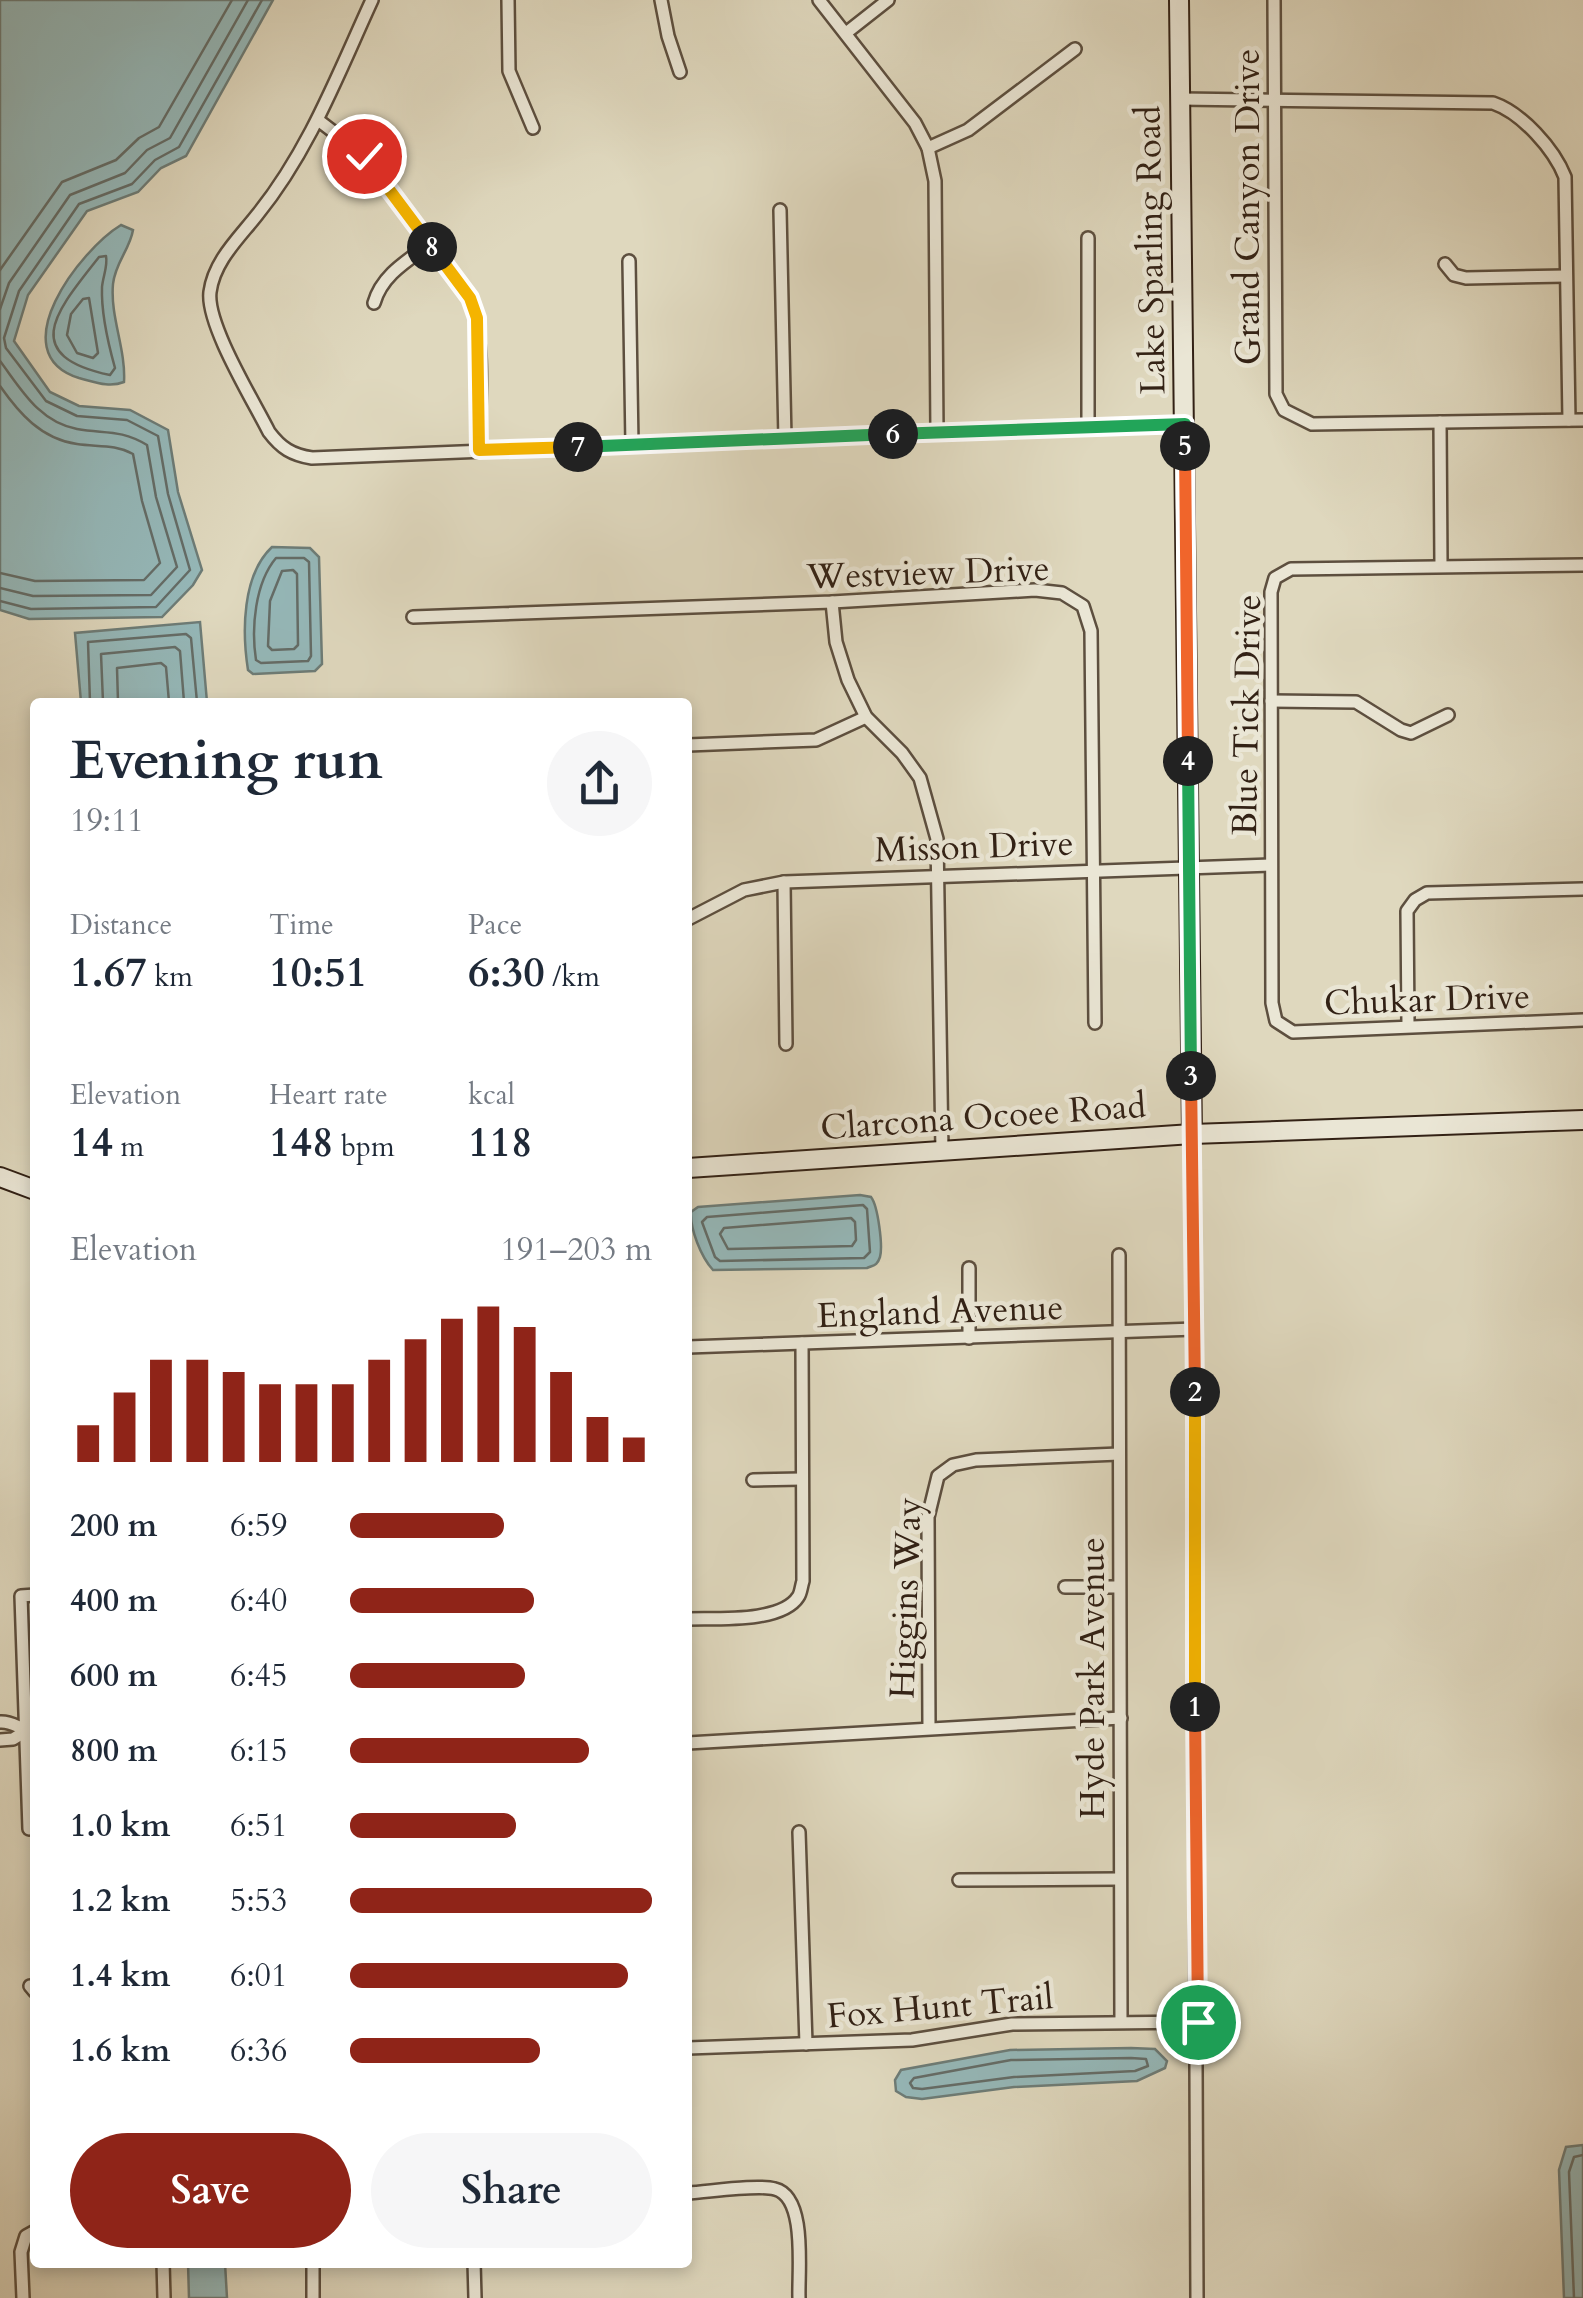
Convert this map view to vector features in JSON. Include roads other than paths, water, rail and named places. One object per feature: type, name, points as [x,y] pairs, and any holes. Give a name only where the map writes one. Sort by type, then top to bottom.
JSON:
[{"type":"street","points":[[372,0],[318,120],[281,186],[216,268],[210,294],[212,318],[268,432],[278,446],[296,456],[1185,424]]},
{"type":"street","points":[[508,0],[508,70],[532,128]]},
{"type":"street","points":[[661,0],[680,72]]},
{"type":"street","points":[[819,0],[915,123],[928,148],[935,181],[938,432]]},
{"type":"street","points":[[846,33],[888,0]]},
{"type":"street","name":"Lake Sparling Road","points":[[1179,0],[1195,1328],[1198,2298]]},
{"type":"street","name":"Grand Canyon Drive","points":[[1274,0],[1276,394],[1284,410],[1312,424],[1583,420]]},
{"type":"street","points":[[928,148],[968,130],[1075,48]]},
{"type":"street","points":[[1180,99],[1493,103],[1509,108],[1558,160],[1565,177],[1569,420]]},
{"type":"street","points":[[318,120],[364,156],[470,298],[477,318],[479,450]]},
{"type":"street","points":[[780,210],[785,439]]},
{"type":"street","points":[[1088,238],[1088,426]]},
{"type":"street","points":[[374,304],[378,288],[392,272],[430,244]]},
{"type":"street","points":[[629,261],[632,444]]},
{"type":"street","points":[[1444,264],[1454,275],[1466,278],[1566,276]]},
{"type":"street","points":[[1440,422],[1441,565],[1583,565]]},
{"type":"street","name":"Blue Tick Drive","points":[[1276,1021],[1272,1003],[1271,866],[1271,592],[1275,578],[1291,569],[1441,565]]},
{"type":"street","name":"Westview Drive","points":[[414,617],[832,602],[1035,590],[1062,593],[1083,606],[1091,631],[1095,1024]]},
{"type":"street","points":[[832,602],[836,642],[848,680],[866,716],[920,778],[938,839],[942,1151]]},
{"type":"street","points":[[1271,701],[1356,702],[1401,730],[1411,732],[1448,716]]},
{"type":"street","points":[[692,745],[816,740],[866,716]]},
{"type":"street","name":"Misson Drive","points":[[692,917],[744,890],[784,882],[1271,866]]},
{"type":"street","points":[[784,882],[786,1044]]},
{"type":"street","points":[[1408,1026],[1408,911],[1415,900],[1427,893],[1583,888]]},
{"type":"street","name":"Chukar Drive","points":[[1276,1021],[1294,1032],[1583,1020]]},
{"type":"street","name":"Clarcona Ocoee Road","points":[[692,1168],[1192,1134],[1583,1120]]},
{"type":"street","points":[[0,1177],[30,1188]]},
{"type":"street","name":"Hyde Park Avenue","points":[[1120,1255],[1121,2022]]},
{"type":"street","points":[[968,1268],[968,1338]]},
{"type":"street","name":"England Avenue","points":[[692,1347],[1195,1328]]},
{"type":"street","points":[[692,1619],[765,1616],[785,1609],[798,1597],[803,1582],[802,1344]]},
{"type":"street","name":"Higgins Way","points":[[929,1728],[928,1517],[938,1476],[953,1466],[976,1460],[1120,1454]]},
{"type":"street","points":[[753,1480],[802,1479]]},
{"type":"street","points":[[1065,1587],[1120,1587]]},
{"type":"street","points":[[29,1829],[30,1731],[21,1596],[30,1595]]},
{"type":"street","points":[[692,1743],[1121,1718]]},
{"type":"street","points":[[0,1722],[12,1721],[30,1731]]},
{"type":"street","points":[[0,1740],[30,1731]]},
{"type":"street","points":[[799,1832],[806,2044]]},
{"type":"street","points":[[959,1880],[1120,1879]]},
{"type":"street","name":"Fox Hunt Trail","points":[[692,2048],[912,2040],[1012,2024],[1198,2022]]},
{"type":"street","points":[[692,2193],[774,2188],[788,2196],[796,2209],[799,2298]]},
{"type":"street","points":[[23,2298],[21,2252],[30,2234]]},
{"type":"street","points":[[163,2268],[164,2298]]},
{"type":"street","points":[[313,2268],[313,2298]]},
{"type":"street","points":[[474,2268],[474,2298]]},
{"type":"water","points":[[0,0],[273,0],[186,156],[161,168],[138,192],[87,211],[28,295],[14,341],[50,392],[79,406],[130,410],[168,430],[178,492],[202,570],[162,617],[29,619],[0,610]]},
{"type":"water","points":[[121,225],[133,230],[113,284],[124,382],[107,384],[79,378],[56,365],[47,347],[47,325],[69,277],[104,237]]},
{"type":"water","points":[[272,547],[310,548],[319,557],[322,664],[315,671],[253,674],[248,670],[246,605],[255,573]]},
{"type":"water","points":[[200,622],[207,698],[81,698],[75,633]]},
{"type":"water","points":[[871,1197],[878,1217],[879,1260],[867,1268],[713,1270],[692,1226],[692,1211],[698,1207]]},
{"type":"water","points":[[1155,2049],[1167,2061],[1165,2068],[1137,2081],[1014,2087],[922,2099],[896,2091],[895,2080],[901,2070],[1010,2050]]},
{"type":"water","points":[[1583,2145],[1583,2298],[1564,2298],[1559,2170],[1566,2147]]},
{"type":"water","points":[[188,2268],[225,2268],[227,2298],[189,2298]]}]
